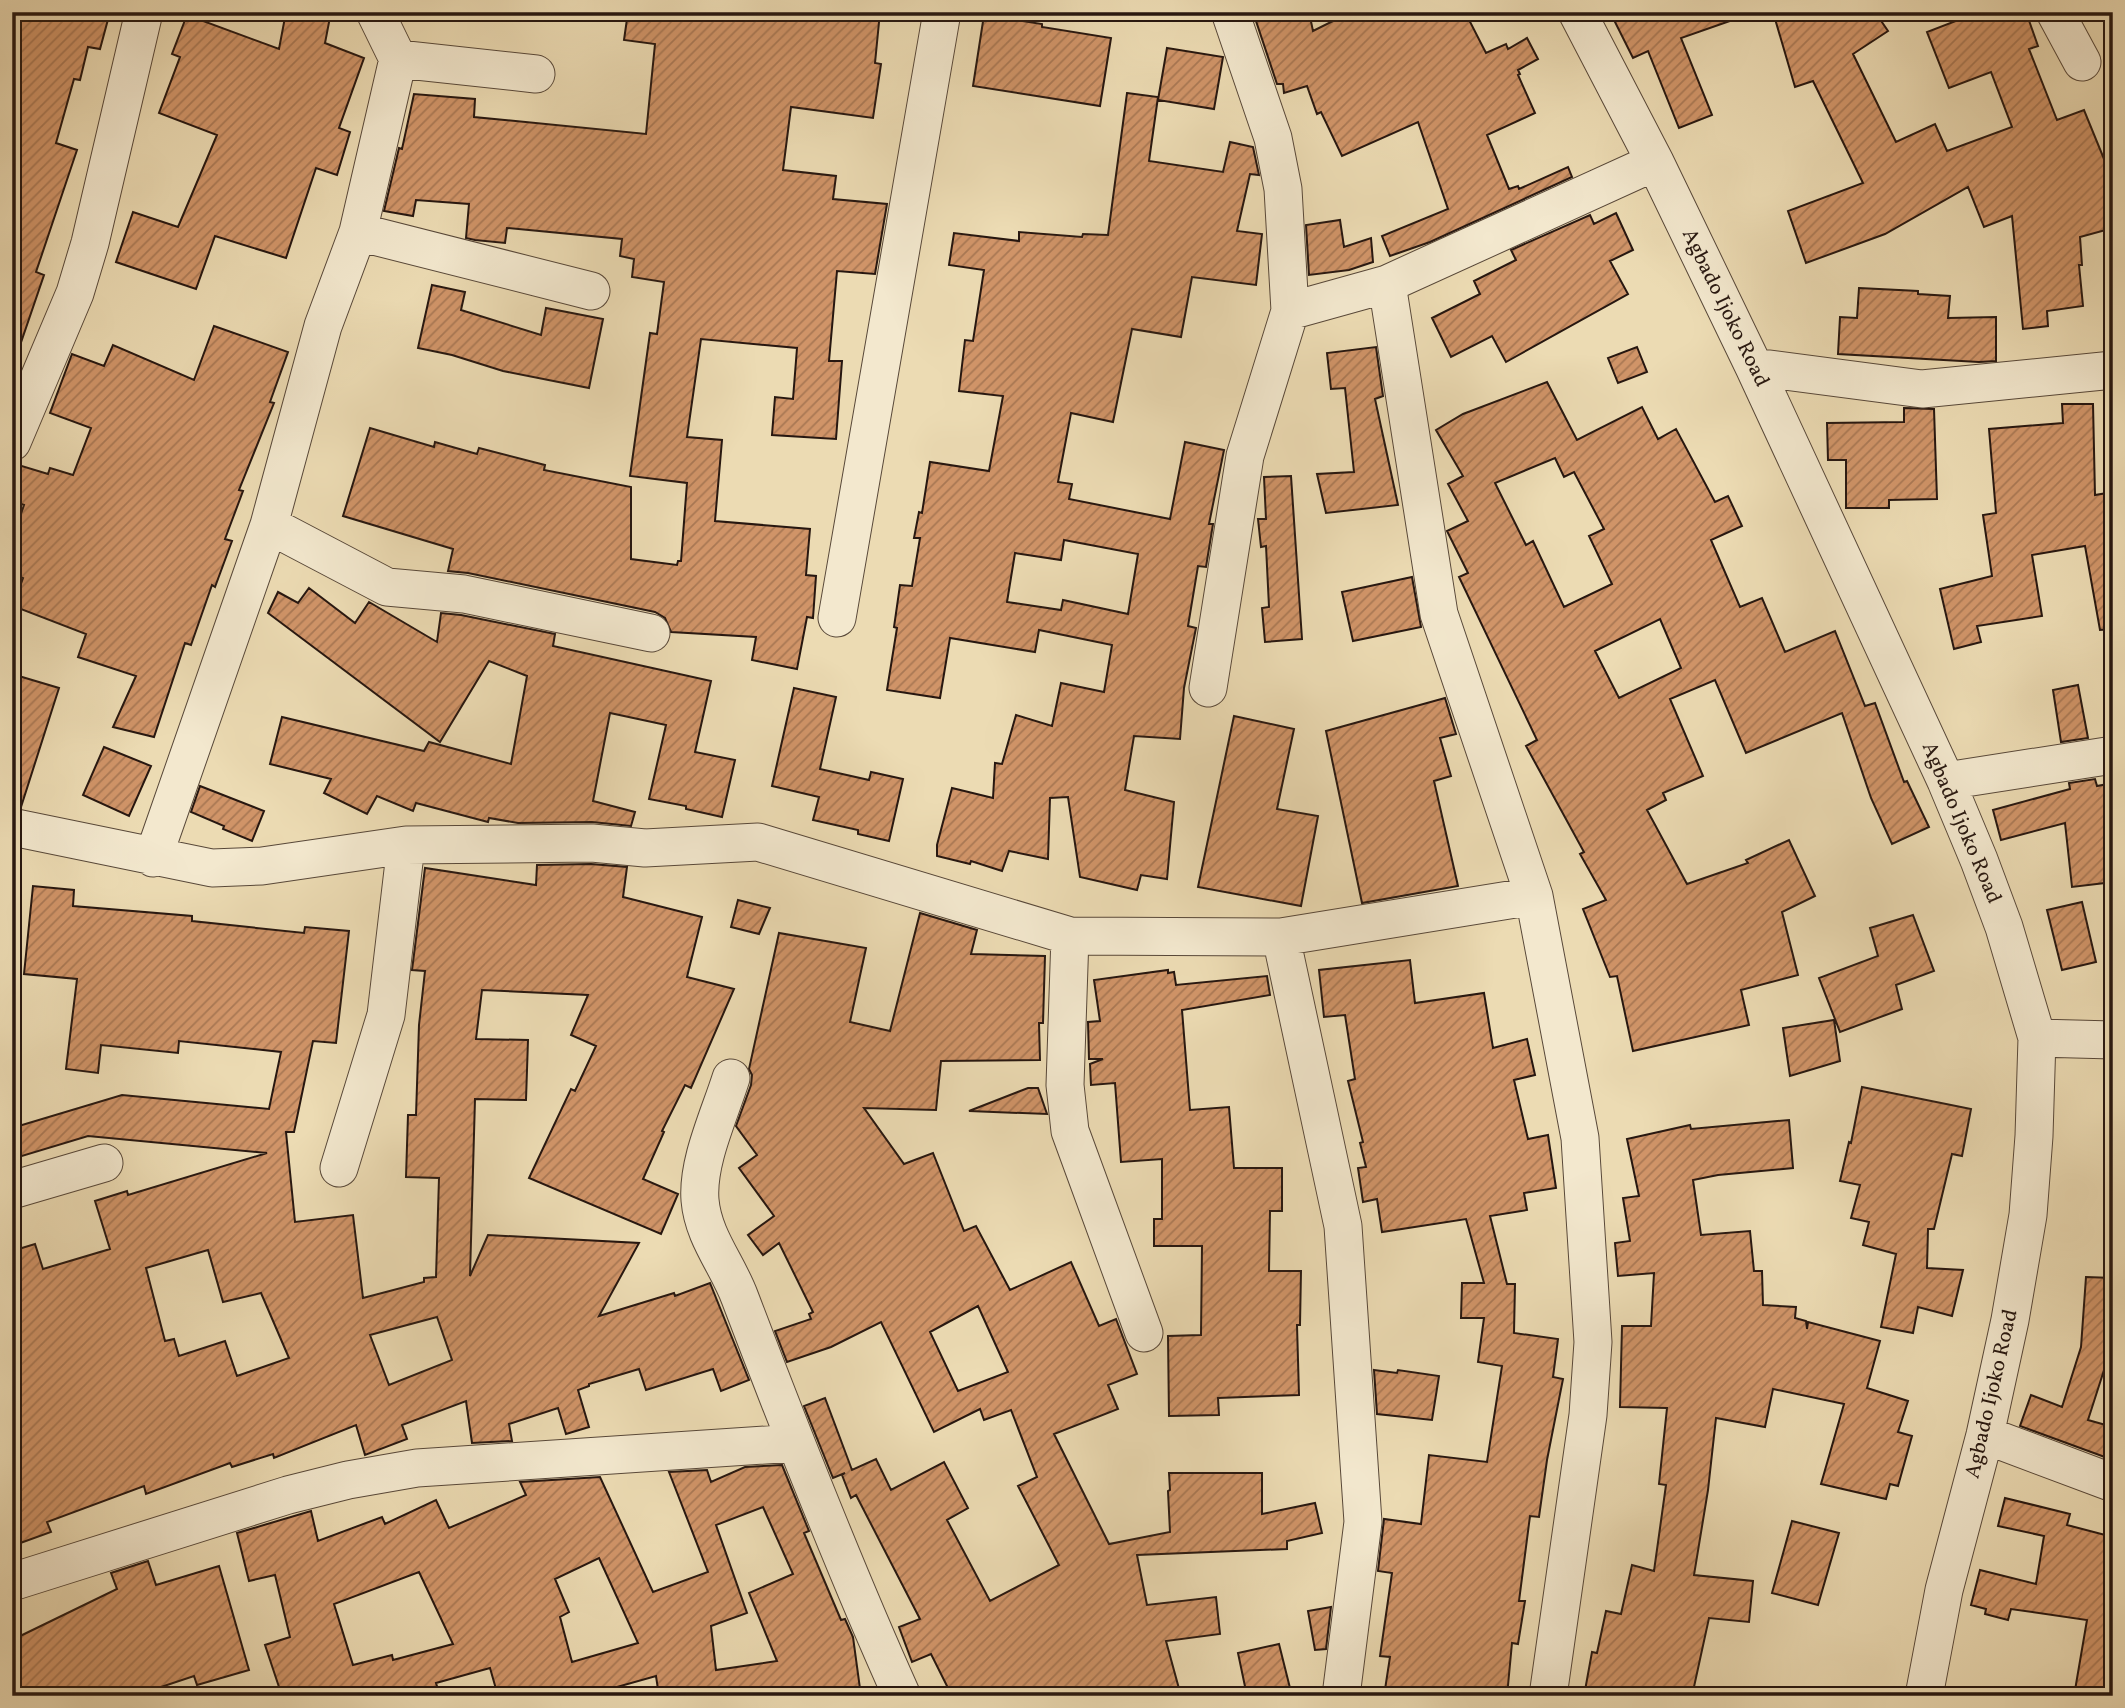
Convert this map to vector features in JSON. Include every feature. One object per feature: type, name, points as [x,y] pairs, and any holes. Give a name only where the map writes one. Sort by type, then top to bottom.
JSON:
[{"type":"street","points":[[12,442],[75,293],[90,243],[144,12]]},
{"type":"street","points":[[153,858],[269,525],[323,326],[358,232],[398,59],[375,12]]},
{"type":"street","points":[[837,618],[942,12]]},
{"type":"street","points":[[1208,688],[1245,456],[1290,311],[1283,189],[1273,138],[1230,12]]},
{"type":"street","name":"Agbado Ijoko Road","points":[[1577,12],[1655,162],[1754,367],[1946,781],[2004,927],[2036,1038],[2034,1136],[2028,1215],[2010,1320],[1944,1590],[1924,1696]]},
{"type":"street","points":[[2055,12],[2082,62]]},
{"type":"street","points":[[398,59],[536,74]]},
{"type":"street","points":[[1290,311],[1387,284],[1655,162]]},
{"type":"street","points":[[358,232],[591,291]]},
{"type":"street","points":[[1387,284],[1439,614],[1534,896],[1580,1138],[1593,1342],[1588,1415],[1548,1696]]},
{"type":"street","points":[[1754,367],[1922,389],[2113,370]]},
{"type":"street","points":[[269,525],[387,587],[464,594],[652,633]]},
{"type":"street","points":[[1946,781],[2113,755]]},
{"type":"street","points":[[12,827],[212,868],[262,866],[406,845],[592,844],[645,848],[758,842],[1070,936],[1281,937],[1534,896]]},
{"type":"street","points":[[339,1168],[386,1016],[406,845]]},
{"type":"street","points":[[1070,936],[1065,1085],[1070,1132],[1144,1333]]},
{"type":"street","points":[[1281,937],[1343,1226],[1363,1522],[1341,1696]]},
{"type":"street","points":[[2036,1038],[2113,1040]]},
{"type":"street","points":[[732,1079],[699,1177],[700,1204],[710,1238],[735,1284],[795,1443],[902,1696]]},
{"type":"street","points":[[12,1190],[104,1163]]},
{"type":"street","points":[[1984,1435],[2113,1483]]},
{"type":"street","points":[[12,1582],[288,1495],[359,1478],[417,1468],[795,1443]]},
{"type":"building","points":[[12,12],[110,12],[100,49],[88,47],[80,80],[74,79],[56,143],[77,150],[36,272],[44,275],[16,357],[12,356]]},
{"type":"building","points":[[286,12],[331,12],[325,43],[364,58],[339,128],[350,132],[337,175],[316,168],[286,258],[215,236],[196,289],[116,262],[133,212],[178,227],[217,135],[159,113],[180,57],[172,54],[187,15],[279,49]]},
{"type":"building","points":[[628,12],[880,12],[875,63],[881,64],[873,118],[791,107],[783,170],[836,176],[833,199],[887,204],[875,274],[837,271],[829,361],[842,361],[836,439],[772,435],[775,397],[793,399],[797,348],[701,339],[687,437],[722,440],[715,521],[810,529],[806,575],[816,576],[813,618],[807,617],[797,669],[752,660],[756,637],[671,632],[665,618],[655,612],[448,571],[453,549],[343,516],[370,428],[434,447],[435,442],[477,454],[479,448],[545,465],[544,470],[631,487],[631,559],[677,565],[678,561],[681,561],[687,483],[630,476],[650,333],[657,334],[664,282],[632,277],[634,259],[620,256],[622,239],[507,228],[505,243],[475,240],[466,238],[469,204],[416,200],[413,216],[384,211],[414,94],[475,99],[474,117],[646,134],[655,44],[624,40]]},
{"type":"building","points":[[1253,12],[1309,12],[1313,31],[1351,12],[1465,12],[1486,53],[1506,44],[1508,49],[1527,38],[1538,59],[1518,70],[1518,75],[1535,113],[1487,135],[1509,189],[1518,186],[1519,189],[1568,167],[1572,177],[1430,242],[1390,256],[1382,236],[1448,209],[1418,122],[1342,156],[1321,112],[1317,114],[1307,86],[1284,93],[1283,84],[1277,84]]},
{"type":"building","points":[[1610,12],[1743,12],[1744,16],[1681,38],[1712,115],[1679,128],[1648,51],[1633,58]]},
{"type":"building","points":[[1773,12],[1875,12],[1888,31],[1853,54],[1896,142],[1935,124],[1947,151],[2012,127],[1991,72],[1949,88],[1927,32],[1979,12],[2026,12],[2038,46],[2029,49],[2057,120],[2084,110],[2113,181],[2113,228],[2080,237],[2082,265],[2079,265],[2083,306],[2047,311],[2048,326],[2023,329],[2012,216],[1984,227],[1968,187],[1885,234],[1806,263],[1788,211],[1863,183],[1813,81],[1795,87]]},
{"type":"building","points":[[984,15],[1111,38],[1100,106],[973,86]]},
{"type":"building","points":[[1167,48],[1223,57],[1214,109],[1158,100]]},
{"type":"building","points":[[1127,93],[1158,97],[1149,161],[1223,172],[1230,142],[1253,147],[1259,175],[1250,174],[1237,231],[1262,234],[1256,285],[1192,277],[1181,337],[1132,329],[1113,422],[1071,413],[1058,482],[1072,484],[1069,499],[1170,519],[1185,442],[1224,450],[1209,524],[1213,524],[1206,567],[1198,566],[1188,626],[1196,628],[1184,688],[1180,739],[1134,736],[1125,790],[1174,802],[1167,879],[1141,875],[1137,890],[1080,877],[1068,797],[1050,798],[1048,859],[1009,851],[1002,871],[971,861],[970,864],[937,856],[937,845],[952,788],[993,798],[995,763],[1002,764],[1016,715],[1052,726],[1061,683],[1104,692],[1112,645],[1039,630],[1035,652],[950,638],[940,698],[887,690],[897,628],[894,627],[900,585],[912,586],[920,538],[914,538],[919,512],[922,513],[930,462],[989,471],[1003,396],[959,391],[965,340],[973,341],[984,270],[949,265],[954,233],[1019,241],[1019,232],[1082,237],[1083,234],[1108,235]],"holes":[[[1064,540],[1138,554],[1128,614],[1063,600],[1061,610],[1007,602],[1015,553],[1061,560]]]},
{"type":"building","points":[[1616,213],[1633,250],[1610,261],[1628,294],[1506,362],[1492,336],[1451,357],[1432,318],[1480,294],[1474,281],[1516,260],[1511,250],[1590,215],[1594,224]]},
{"type":"building","points":[[1340,220],[1344,247],[1371,238],[1373,262],[1349,270],[1309,275],[1306,225]]},
{"type":"building","points":[[432,285],[465,292],[461,310],[541,335],[546,308],[603,319],[589,388],[503,371],[452,355],[418,348]]},
{"type":"building","points":[[1859,288],[1918,291],[1918,294],[1950,296],[1948,318],[1996,317],[1996,361],[1838,354],[1840,317],[1857,318]]},
{"type":"building","points":[[214,326],[288,352],[270,402],[274,403],[239,490],[243,491],[225,539],[232,541],[215,587],[212,585],[191,645],[185,643],[154,737],[113,727],[136,676],[78,657],[86,634],[13,606],[23,578],[12,574],[12,540],[24,505],[12,501],[12,463],[48,474],[50,468],[73,475],[91,428],[50,413],[72,354],[104,366],[113,345],[194,380]]},
{"type":"building","points":[[1376,347],[1383,396],[1375,399],[1398,505],[1326,513],[1317,474],[1354,472],[1345,388],[1331,389],[1327,353]]},
{"type":"building","points":[[1637,347],[1647,372],[1618,383],[1608,358]]},
{"type":"building","points":[[1547,382],[1577,440],[1642,407],[1658,439],[1676,429],[1715,502],[1728,496],[1742,526],[1711,540],[1740,607],[1762,598],[1785,652],[1835,631],[1865,706],[1875,703],[1904,782],[1907,781],[1929,827],[1892,844],[1871,798],[1842,713],[1746,753],[1715,680],[1670,699],[1703,776],[1663,793],[1666,800],[1647,810],[1687,884],[1748,863],[1746,860],[1789,840],[1815,896],[1782,912],[1798,975],[1741,990],[1749,1025],[1633,1051],[1617,976],[1610,977],[1583,909],[1606,900],[1580,854],[1584,852],[1526,746],[1537,740],[1459,577],[1468,573],[1447,531],[1468,521],[1448,484],[1463,476],[1436,430],[1463,414]],"holes":[[[1555,458],[1564,477],[1574,472],[1604,529],[1589,536],[1612,584],[1564,607],[1533,541],[1526,545],[1495,483]],[[1660,619],[1681,668],[1619,698],[1595,651]]]},
{"type":"building","points":[[2062,404],[2093,404],[2095,495],[2113,492],[2113,629],[2100,630],[2085,546],[2032,555],[2042,616],[1977,626],[1981,642],[1954,649],[1940,589],[1992,576],[1983,515],[1996,513],[1989,429],[2063,423]]},
{"type":"building","points":[[1904,408],[1934,409],[1937,499],[1889,500],[1889,508],[1846,508],[1846,460],[1828,460],[1827,423],[1904,422]]},
{"type":"building","points":[[1291,476],[1302,639],[1265,642],[1262,608],[1269,607],[1266,546],[1261,547],[1258,519],[1266,519],[1264,477]]},
{"type":"building","points":[[1412,577],[1421,627],[1353,641],[1342,592]]},
{"type":"building","points":[[309,588],[355,623],[369,602],[437,642],[441,613],[461,615],[555,634],[553,646],[711,681],[695,752],[735,760],[722,817],[649,799],[666,725],[610,713],[593,801],[635,812],[631,826],[592,822],[518,823],[489,818],[488,822],[416,803],[413,811],[377,796],[367,814],[324,793],[331,779],[270,764],[282,717],[424,751],[429,742],[511,764],[527,676],[489,661],[440,742],[268,613],[278,592],[298,603]]},
{"type":"building","points":[[12,674],[59,688],[21,807],[12,807]]},
{"type":"building","points":[[2078,685],[2088,738],[2061,742],[2053,690]]},
{"type":"building","points":[[794,688],[836,697],[820,769],[869,780],[871,772],[903,779],[889,841],[858,834],[858,830],[813,820],[819,797],[772,786]]},
{"type":"building","points":[[1445,698],[1456,734],[1440,738],[1451,776],[1434,781],[1458,886],[1362,903],[1326,731]]},
{"type":"building","points":[[1234,716],[1294,729],[1277,809],[1318,816],[1301,906],[1198,887]]},
{"type":"building","points":[[104,747],[151,766],[129,816],[83,795]]},
{"type":"building","points":[[2095,779],[2097,786],[2113,783],[2113,882],[2072,887],[2065,823],[2001,840],[1993,810],[2070,789],[2069,783]]},
{"type":"building","points":[[200,786],[264,811],[252,841],[191,812]]},
{"type":"building","points":[[591,864],[627,867],[623,897],[702,917],[687,977],[734,989],[691,1088],[685,1085],[662,1131],[664,1132],[643,1179],[678,1194],[661,1234],[529,1178],[571,1089],[575,1091],[596,1046],[571,1035],[588,995],[482,990],[476,1039],[528,1040],[526,1100],[475,1099],[470,1276],[488,1235],[639,1243],[599,1316],[674,1293],[675,1296],[710,1283],[749,1380],[721,1391],[713,1369],[646,1390],[639,1369],[578,1390],[589,1427],[566,1434],[558,1408],[509,1424],[512,1441],[472,1443],[466,1401],[402,1425],[407,1439],[365,1455],[356,1425],[274,1458],[273,1454],[232,1467],[230,1463],[146,1494],[144,1486],[47,1522],[51,1532],[12,1546],[12,1251],[35,1244],[43,1269],[110,1249],[95,1201],[127,1191],[128,1195],[267,1153],[88,1136],[12,1159],[12,1128],[122,1095],[269,1109],[281,1052],[179,1041],[178,1053],[101,1045],[98,1073],[66,1069],[77,979],[24,974],[33,886],[74,890],[73,906],[192,916],[192,921],[304,933],[305,927],[349,931],[336,1043],[313,1041],[294,1132],[286,1132],[295,1222],[353,1215],[363,1298],[424,1282],[424,1278],[436,1277],[439,1178],[406,1177],[408,1115],[416,1115],[419,1025],[425,971],[412,970],[425,868],[536,885],[537,865]],"holes":[[[208,1250],[223,1302],[261,1293],[289,1358],[237,1376],[225,1341],[179,1356],[174,1339],[165,1341],[146,1268]],[[437,1317],[452,1360],[389,1385],[370,1335]]]},
{"type":"building","points":[[738,900],[770,908],[759,934],[731,927]]},
{"type":"building","points":[[2082,902],[2096,962],[2062,970],[2047,910]]},
{"type":"building","points":[[920,913],[977,930],[971,954],[1045,956],[1043,1023],[1039,1023],[1040,1060],[941,1061],[936,1110],[864,1108],[904,1164],[933,1153],[964,1231],[976,1226],[1010,1290],[1071,1262],[1099,1326],[1116,1319],[1137,1374],[1108,1385],[1118,1409],[1054,1434],[1109,1544],[1170,1532],[1169,1473],[1262,1473],[1262,1514],[1315,1503],[1322,1533],[1287,1541],[1287,1549],[1137,1555],[1147,1605],[1216,1597],[1220,1634],[1166,1641],[1181,1696],[952,1696],[931,1654],[912,1662],[899,1627],[920,1619],[856,1495],[851,1498],[842,1475],[845,1473],[833,1478],[804,1406],[825,1398],[852,1470],[876,1459],[891,1490],[944,1462],[968,1508],[947,1520],[990,1601],[1059,1565],[1018,1486],[1037,1477],[1011,1410],[984,1420],[980,1409],[934,1432],[881,1322],[831,1347],[787,1362],[775,1331],[811,1319],[809,1314],[813,1312],[779,1243],[763,1255],[748,1235],[774,1216],[739,1168],[757,1155],[736,1126],[751,1085],[752,1075],[749,1069],[779,933],[866,948],[850,1022],[890,1031]],"holes":[[[978,1306],[1008,1372],[958,1391],[930,1332]]]},
{"type":"building","points":[[1913,915],[1934,971],[1896,985],[1902,1009],[1840,1032],[1819,978],[1878,956],[1870,928]]},
{"type":"building","points":[[1410,960],[1415,1003],[1484,993],[1493,1048],[1527,1039],[1535,1075],[1514,1080],[1528,1139],[1548,1135],[1556,1188],[1524,1193],[1527,1210],[1490,1216],[1507,1284],[1515,1284],[1514,1333],[1558,1339],[1553,1377],[1563,1379],[1539,1517],[1530,1516],[1519,1601],[1525,1601],[1518,1644],[1512,1643],[1507,1696],[1384,1696],[1390,1657],[1380,1656],[1392,1573],[1378,1571],[1384,1519],[1421,1524],[1429,1455],[1487,1462],[1502,1366],[1478,1362],[1484,1318],[1461,1318],[1462,1283],[1484,1283],[1466,1219],[1382,1232],[1377,1199],[1363,1202],[1358,1168],[1366,1167],[1360,1143],[1363,1142],[1348,1081],[1355,1079],[1345,1015],[1324,1017],[1319,970]]},
{"type":"building","points":[[1168,970],[1168,973],[1174,972],[1176,985],[1267,976],[1270,995],[1182,1010],[1190,1110],[1229,1107],[1234,1168],[1282,1168],[1282,1211],[1270,1211],[1269,1271],[1301,1271],[1300,1325],[1297,1325],[1299,1395],[1218,1398],[1219,1415],[1169,1416],[1168,1336],[1201,1335],[1202,1246],[1154,1246],[1154,1219],[1162,1219],[1162,1159],[1121,1162],[1115,1083],[1091,1085],[1090,1064],[1103,1059],[1089,1059],[1088,1022],[1100,1021],[1094,980]]},
{"type":"building","points":[[1834,1020],[1840,1061],[1790,1076],[1783,1028]]},
{"type":"building","points":[[1862,1087],[1971,1109],[1962,1156],[1952,1154],[1934,1229],[1928,1229],[1927,1268],[1963,1270],[1952,1316],[1918,1307],[1913,1333],[1881,1327],[1896,1254],[1863,1245],[1869,1222],[1851,1218],[1860,1185],[1840,1181]]},
{"type":"building","points":[[1028,1088],[1038,1088],[1047,1114],[969,1111]]},
{"type":"building","points":[[1789,1120],[1793,1168],[1693,1180],[1701,1235],[1750,1231],[1754,1271],[1762,1271],[1763,1305],[1796,1307],[1795,1318],[1806,1321],[1807,1329],[1808,1322],[1880,1341],[1867,1388],[1908,1401],[1898,1432],[1912,1436],[1898,1486],[1890,1484],[1886,1499],[1821,1484],[1844,1404],[1773,1389],[1765,1427],[1716,1418],[1694,1575],[1753,1581],[1749,1622],[1709,1618],[1692,1696],[1584,1696],[1592,1652],[1597,1653],[1606,1611],[1621,1614],[1632,1565],[1654,1571],[1666,1485],[1659,1484],[1667,1408],[1620,1407],[1622,1326],[1651,1326],[1654,1273],[1618,1276],[1615,1243],[1630,1241],[1623,1198],[1639,1196],[1627,1139],[1690,1125],[1691,1129]]},
{"type":"building","points":[[2086,1277],[2113,1278],[2113,1342],[2088,1420],[2113,1427],[2113,1460],[2020,1426],[2031,1395],[2062,1407],[2081,1347]]},
{"type":"building","points":[[1374,1370],[1397,1373],[1398,1370],[1439,1376],[1432,1420],[1377,1414]]},
{"type":"building","points":[[782,1465],[809,1531],[804,1533],[841,1620],[845,1619],[853,1637],[861,1696],[659,1696],[656,1676],[585,1696],[498,1696],[490,1668],[436,1683],[440,1696],[282,1696],[265,1645],[290,1637],[275,1575],[249,1581],[237,1533],[311,1511],[318,1541],[382,1517],[385,1524],[436,1500],[449,1528],[526,1495],[520,1482],[600,1477],[653,1592],[708,1572],[669,1472],[707,1470],[711,1482],[745,1467]],"holes":[[[763,1507],[793,1574],[749,1593],[777,1661],[716,1670],[711,1626],[747,1613],[716,1525]],[[599,1558],[638,1643],[572,1662],[560,1617],[569,1612],[555,1579]],[[419,1572],[453,1644],[393,1660],[392,1655],[353,1665],[334,1604]]]},
{"type":"building","points":[[2005,1498],[2070,1514],[2067,1525],[2113,1537],[2113,1696],[2074,1696],[2087,1620],[2011,1609],[2008,1620],[1985,1614],[1986,1609],[1971,1605],[1980,1570],[2036,1584],[2044,1536],[1998,1526]]},
{"type":"building","points":[[1792,1521],[1839,1533],[1818,1605],[1772,1593]]},
{"type":"building","points":[[148,1561],[156,1585],[219,1566],[249,1670],[197,1685],[194,1676],[134,1696],[12,1696],[12,1640],[117,1589],[111,1573]]},
{"type":"building","points":[[1331,1607],[1326,1649],[1315,1650],[1308,1611]]},
{"type":"building","points":[[1279,1644],[1292,1696],[1247,1696],[1238,1653]]}]
